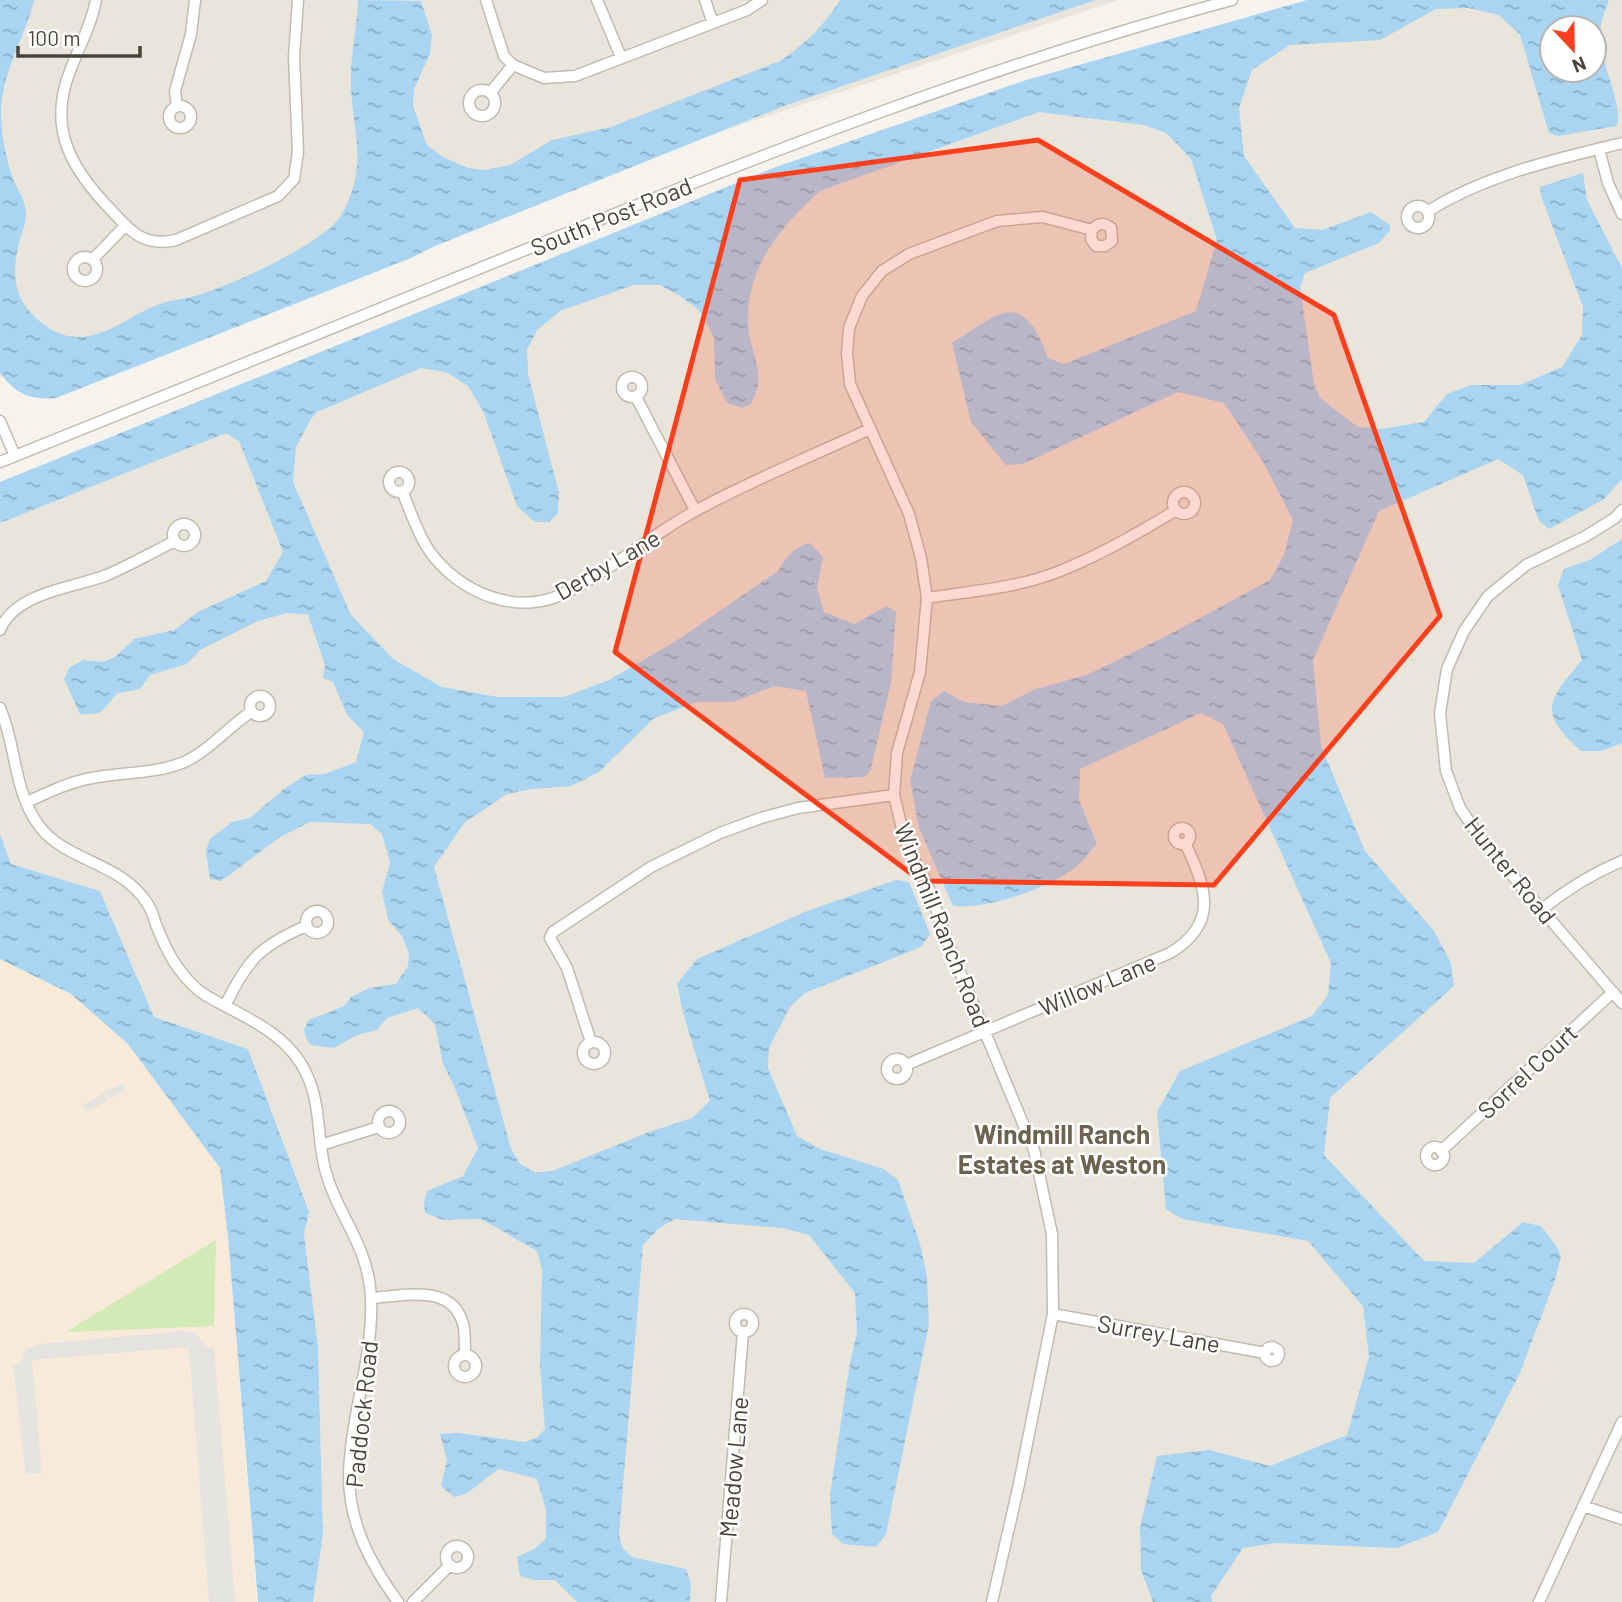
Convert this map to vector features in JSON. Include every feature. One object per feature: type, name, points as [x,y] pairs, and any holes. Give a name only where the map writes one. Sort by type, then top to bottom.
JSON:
[{"type":"street","points":[[96,0],[92,20],[64,87],[61,109],[66,147],[81,176],[126,225],[151,243],[176,240],[278,196],[294,178],[297,165],[293,57],[298,0]]},
{"type":"street","points":[[177,106],[175,91],[191,34],[195,0]]},
{"type":"street","points":[[486,0],[504,55],[513,65],[544,78],[575,76],[747,10],[762,0]]},
{"type":"street","points":[[597,0],[621,57]]},
{"type":"street","points":[[705,0],[713,23]]},
{"type":"street","name":"South Post Road","points":[[0,462],[754,158],[1014,64],[1232,0]]},
{"type":"street","points":[[489,93],[513,65]]},
{"type":"street","points":[[1428,211],[1457,193],[1492,178],[1622,143]]},
{"type":"street","points":[[1599,149],[1608,183],[1622,214]]},
{"type":"street","name":"Windmill Ranch Road","points":[[992,1602],[1054,1314],[1052,1234],[1046,1195],[1034,1150],[950,948],[929,889],[905,841],[894,794],[897,753],[920,672],[927,598],[921,558],[909,514],[850,384],[847,353],[849,328],[862,296],[882,271],[909,254],[997,221],[1043,217],[1092,230]]},
{"type":"street","points":[[93,259],[126,225]]},
{"type":"street","points":[[636,397],[695,510]]},
{"type":"street","points":[[0,421],[15,456]]},
{"type":"street","name":"Derby Lane","points":[[402,491],[428,549],[448,573],[487,597],[539,602],[565,594],[695,510],[870,429]]},
{"type":"street","points":[[927,598],[996,588],[1058,572],[1139,532],[1176,510]]},
{"type":"street","name":"Hunter Road","points":[[1622,510],[1615,518],[1586,536],[1526,565],[1488,596],[1464,631],[1447,670],[1440,713],[1446,771],[1461,808],[1481,839],[1622,1003]]},
{"type":"street","points":[[0,631],[2,625],[24,603],[108,575],[175,541]]},
{"type":"street","name":"Paddock Road","points":[[0,708],[6,721],[20,789],[41,828],[66,849],[101,864],[131,884],[148,903],[170,958],[183,976],[200,992],[264,1026],[292,1051],[307,1074],[315,1096],[325,1169],[335,1197],[366,1261],[371,1298],[368,1351],[349,1476],[355,1522],[375,1570],[398,1602]]},
{"type":"street","points":[[27,802],[69,783],[94,777],[157,770],[184,762],[205,750],[231,725],[251,712]]},
{"type":"street","points":[[591,1042],[571,978],[550,938],[553,932],[651,867],[720,833],[799,808],[894,794]]},
{"type":"street","name":"Willow Lane","points":[[906,1065],[1170,953],[1187,943],[1199,926],[1204,912],[1205,895],[1201,877],[1185,843]]},
{"type":"street","points":[[1542,909],[1561,894],[1622,861]]},
{"type":"street","points":[[225,1006],[238,979],[257,954],[276,939],[306,926]]},
{"type":"street","name":"Sorrel Court","points":[[1441,1151],[1613,992]]},
{"type":"street","points":[[321,1145],[379,1127]]},
{"type":"street","points":[[371,1298],[426,1294],[446,1298],[458,1312],[464,1327],[465,1355]]},
{"type":"street","name":"Surrey Lane","points":[[1054,1314],[1265,1353]]},
{"type":"street","name":"Meadow Lane","points":[[721,1602],[743,1332]]},
{"type":"street","points":[[1539,1602],[1622,1422]]},
{"type":"street","points":[[1583,1506],[1622,1519]]},
{"type":"street","points":[[413,1602],[450,1564]]},
{"type":"highlighted area","points":[[1038,140],[1334,315],[1440,616],[1214,885],[921,881],[615,652],[740,180]]},
{"type":"shaded area","points":[[0,0],[1118,0],[53,353],[0,378]]},
{"type":"shaded area","name":"Windmill Ranch Estates at Weston","points":[[1414,0],[1622,0],[1622,1602],[308,1602],[323,1534],[318,1346],[304,1234],[309,1212],[248,1049],[154,1017],[100,891],[11,864],[0,834],[0,503],[1012,100]]},
{"type":"shaded area","points":[[0,959],[71,994],[129,1044],[207,1144],[223,1175],[257,1602],[0,1602]]},
{"type":"shaded area","points":[[122,1083],[126,1090],[111,1098],[107,1093],[108,1100],[87,1112],[83,1105]]},
{"type":"shaded area","points":[[183,1331],[195,1333],[207,1347],[214,1348],[235,1602],[209,1602],[189,1347],[32,1360],[42,1473],[26,1475],[13,1365],[21,1363],[26,1350],[41,1344]]},
{"type":"green space","points":[[216,1240],[214,1326],[66,1332]]},
{"type":"water","points":[[0,0],[34,0],[4,86],[1,116],[6,156],[26,213],[16,259],[17,287],[24,305],[41,322],[58,333],[77,337],[99,333],[149,308],[233,282],[292,253],[325,232],[338,220],[349,199],[357,170],[351,74],[358,0],[421,1],[432,35],[430,54],[414,89],[413,106],[427,145],[443,157],[468,168],[485,170],[510,165],[552,140],[611,127],[780,61],[813,34],[840,0],[1095,0],[784,106],[411,258],[56,398],[47,398],[31,397],[18,391],[0,373]]},
{"type":"water","points":[[1307,0],[1609,0],[1604,14],[1538,14],[1538,84],[1608,84],[1608,74],[1617,108],[1617,126],[1558,136],[1549,133],[1520,35],[1499,15],[1468,8],[1436,9],[1380,40],[1290,45],[1252,70],[1239,108],[1244,156],[1295,228],[1322,230],[1371,212],[1390,225],[1390,230],[1379,243],[1305,273],[1300,287],[1314,384],[1320,398],[1358,427],[1381,429],[1424,422],[1447,394],[1471,385],[1520,385],[1562,367],[1582,335],[1583,307],[1540,187],[1583,173],[1587,200],[1622,268],[1622,479],[1604,499],[1549,529],[1539,521],[1523,475],[1498,459],[1379,511],[1313,660],[1321,746],[1365,851],[1434,931],[1451,963],[1454,986],[1330,1098],[1324,1155],[1424,1261],[1474,1263],[1523,1222],[1541,1226],[1561,1256],[1555,1280],[1520,1373],[1438,1532],[1397,1548],[1276,1543],[1243,1548],[1211,1596],[1212,1602],[1153,1602],[1141,1570],[1140,1527],[1157,1456],[1209,1450],[1270,1466],[1347,1435],[1369,1357],[1363,1306],[1308,1241],[1182,1219],[1166,1209],[1157,1112],[1180,1071],[1312,1016],[1328,995],[1331,963],[1223,724],[1201,713],[1080,769],[1079,800],[1097,844],[1082,862],[1068,873],[1019,895],[983,904],[953,906],[919,828],[910,781],[931,701],[944,691],[964,702],[1002,706],[1033,690],[1089,674],[1176,631],[1270,580],[1284,555],[1293,520],[1262,460],[1224,403],[1178,392],[1023,464],[1006,465],[971,422],[952,343],[984,322],[1009,312],[1019,314],[1029,322],[1048,358],[1064,364],[1196,311],[1217,240],[1191,159],[1166,133],[1144,125],[1039,112],[820,191],[805,205],[768,250],[753,284],[748,325],[758,386],[751,404],[742,408],[727,403],[715,379],[714,337],[699,310],[660,285],[634,285],[560,311],[537,330],[527,350],[528,374],[559,493],[558,513],[549,522],[535,522],[517,506],[483,411],[468,386],[446,372],[421,368],[317,412],[296,447],[293,482],[351,615],[393,659],[442,687],[498,697],[564,697],[609,680],[676,641],[778,571],[791,553],[810,543],[823,557],[817,588],[824,612],[854,624],[887,606],[896,612],[891,682],[871,769],[865,777],[825,778],[806,691],[774,686],[733,702],[696,702],[653,719],[599,772],[571,786],[507,794],[464,823],[434,867],[511,1149],[520,1164],[536,1173],[555,1170],[649,1132],[692,1118],[710,1101],[677,984],[697,959],[807,911],[896,880],[909,882],[930,934],[921,947],[805,993],[790,1007],[769,1048],[768,1068],[797,1136],[820,1149],[884,1169],[898,1180],[920,1244],[927,1277],[929,1324],[886,1534],[876,1547],[843,1544],[832,1534],[830,1494],[857,1332],[855,1293],[809,1235],[783,1228],[675,1219],[659,1228],[643,1245],[619,1534],[622,1547],[632,1557],[686,1569],[691,1584],[690,1602],[577,1602],[555,1580],[533,1580],[520,1576],[517,1557],[536,1548],[546,1538],[546,1510],[537,1479],[499,1469],[472,1489],[454,1497],[441,1486],[447,1460],[440,1434],[458,1433],[524,1442],[537,1438],[545,1429],[540,1366],[542,1269],[537,1251],[481,1219],[443,1220],[425,1213],[427,1191],[463,1176],[478,1148],[443,1064],[435,1024],[418,1008],[387,1018],[377,1030],[357,1035],[334,1048],[311,1045],[306,1039],[304,1029],[309,1020],[344,1006],[351,997],[369,988],[396,984],[408,966],[409,954],[402,936],[388,920],[382,892],[390,863],[382,834],[370,824],[310,822],[280,837],[221,881],[210,879],[206,850],[210,839],[232,822],[250,818],[284,789],[306,775],[325,774],[356,762],[364,732],[347,715],[333,682],[323,678],[325,665],[308,615],[287,613],[258,621],[200,650],[187,664],[150,675],[140,689],[118,693],[103,710],[95,714],[80,714],[64,679],[69,668],[83,660],[104,662],[115,657],[134,639],[174,630],[198,612],[266,581],[283,552],[239,441],[226,433],[0,523],[0,482],[776,167],[1023,81]]},
{"type":"water","points":[[1622,539],[1622,743],[1602,751],[1581,751],[1558,726],[1553,715],[1555,696],[1582,660],[1558,585],[1564,569],[1590,560]]},
{"type":"water","points":[[0,834],[11,864],[100,891],[154,1017],[248,1049],[309,1212],[304,1234],[318,1346],[323,1534],[313,1602],[258,1602],[220,1168],[128,1044],[71,994],[0,959]]},
{"type":"district","name":"Windmill Ranch Estates at Weston","points":[[1062,1148]]}]
